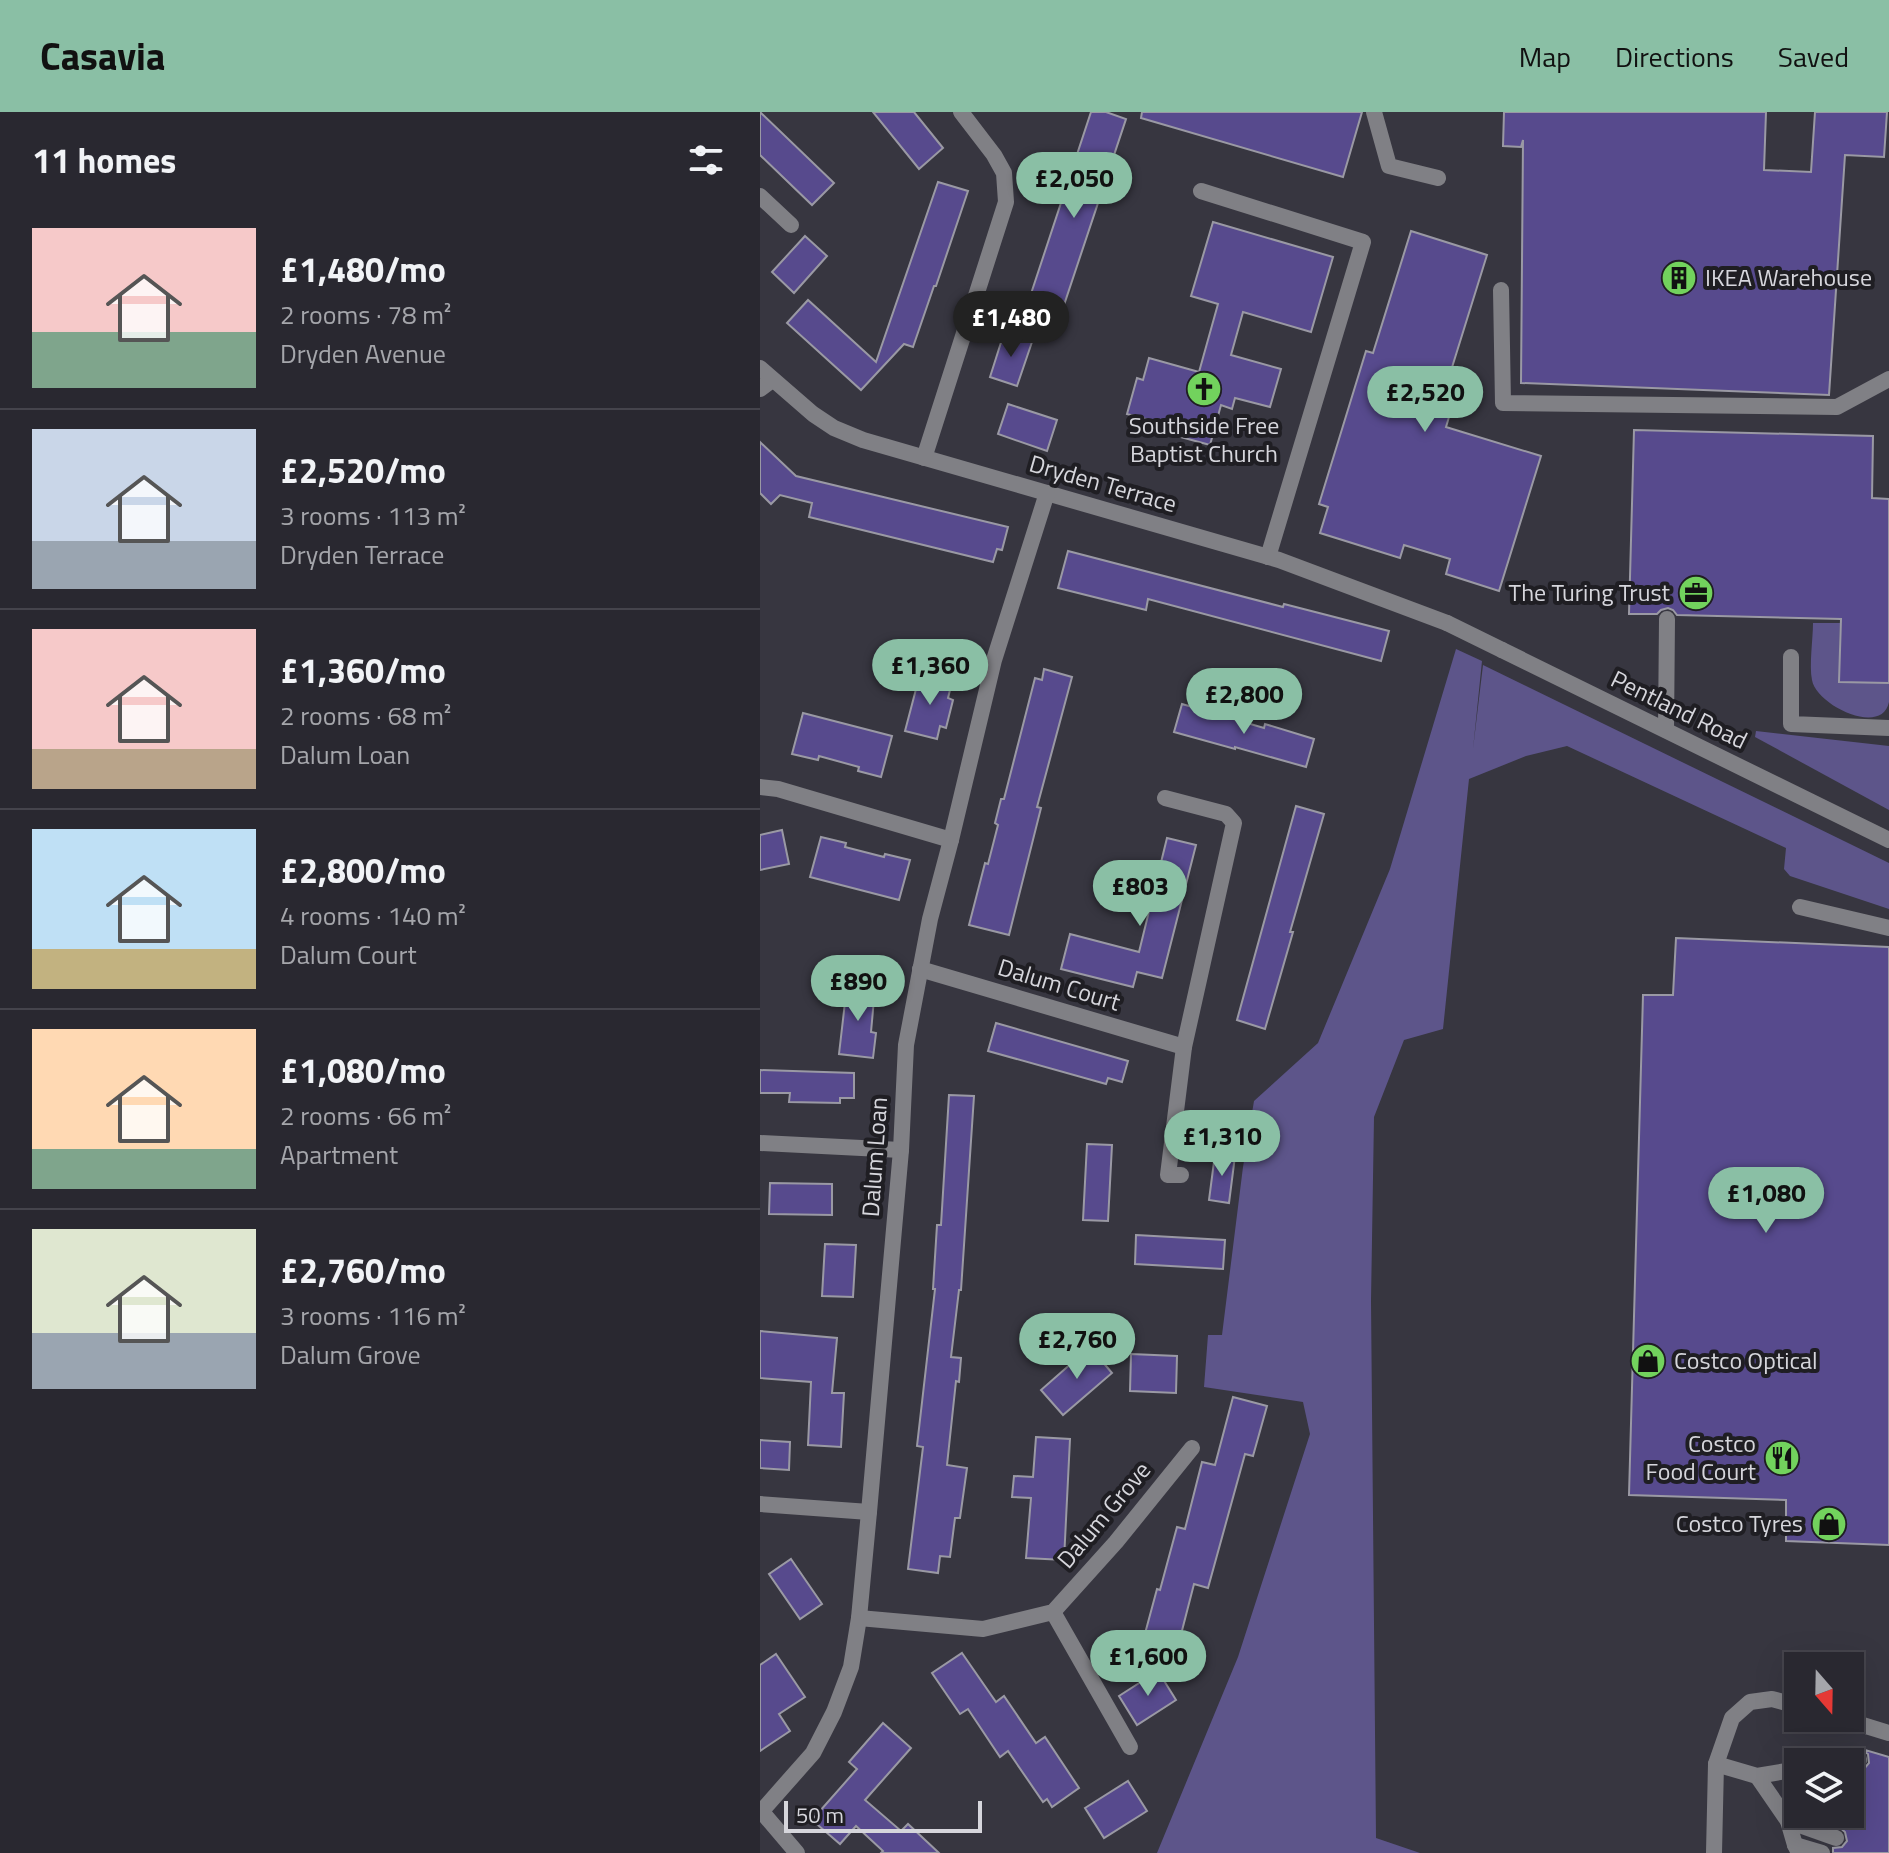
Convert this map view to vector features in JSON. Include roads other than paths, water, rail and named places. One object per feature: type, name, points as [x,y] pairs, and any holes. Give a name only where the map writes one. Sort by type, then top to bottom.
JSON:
[{"type":"street","points":[[924,458],[1006,202],[1004,173],[961,112]]},
{"type":"street","points":[[1374,112],[1389,166],[1438,178]]},
{"type":"street","points":[[1201,191],[1363,242],[1268,557]]},
{"type":"street","points":[[760,196],[791,225]]},
{"type":"street","points":[[1501,290],[1503,403],[1837,407],[1889,379]]},
{"type":"street","name":"Dryden Terrace","points":[[764,379],[834,428],[863,440],[1268,557],[1447,623]]},
{"type":"street","name":"Dalum Loan","points":[[761,1813],[813,1753],[834,1712],[851,1667],[869,1512],[901,1150],[906,1045],[930,919],[994,660],[1047,493]]},
{"type":"street","points":[[1666,730],[1667,619]]},
{"type":"street","name":"Pentland Road","points":[[1447,623],[1889,840]]},
{"type":"street","points":[[1791,657],[1791,724],[1889,728]]},
{"type":"street","points":[[760,787],[778,789],[951,840]]},
{"type":"street","points":[[1165,798],[1226,814],[1234,823],[1184,1047],[1168,1175],[1181,1175]]},
{"type":"street","points":[[1800,907],[1889,928]]},
{"type":"street","name":"Dalum Court","points":[[920,969],[1184,1047]]},
{"type":"street","points":[[760,1143],[901,1150]]},
{"type":"street","name":"Dalum Grove","points":[[1053,1612],[1116,1542],[1192,1448]]},
{"type":"street","points":[[760,1504],[869,1512]]},
{"type":"street","points":[[859,1618],[983,1629],[1053,1612],[1130,1747]]},
{"type":"street","points":[[1714,1853],[1716,1764],[1732,1718],[1750,1702],[1772,1699],[1784,1702]]},
{"type":"street","points":[[1864,1725],[1889,1733]]},
{"type":"street","points":[[1716,1764],[1757,1776],[1784,1774]]},
{"type":"street","points":[[1757,1776],[1784,1815]]},
{"type":"street","points":[[761,1813],[797,1853]]},
{"type":"street","points":[[1790,1828],[1797,1849],[1822,1853]]},
{"type":"street","points":[[1808,1828],[1836,1838]]},
{"type":"place","name":"IKEA Warehouse","points":[[1679,278]]},
{"type":"place","name":"Southside Free Baptist Church","points":[[1204,389]]},
{"type":"place","name":"The Turing Trust","points":[[1696,593]]},
{"type":"place","name":"Costco Optical","points":[[1648,1361]]},
{"type":"place","name":"Costco Food Court","points":[[1782,1458]]},
{"type":"place","name":"Costco Tyres","points":[[1829,1524]]}]
